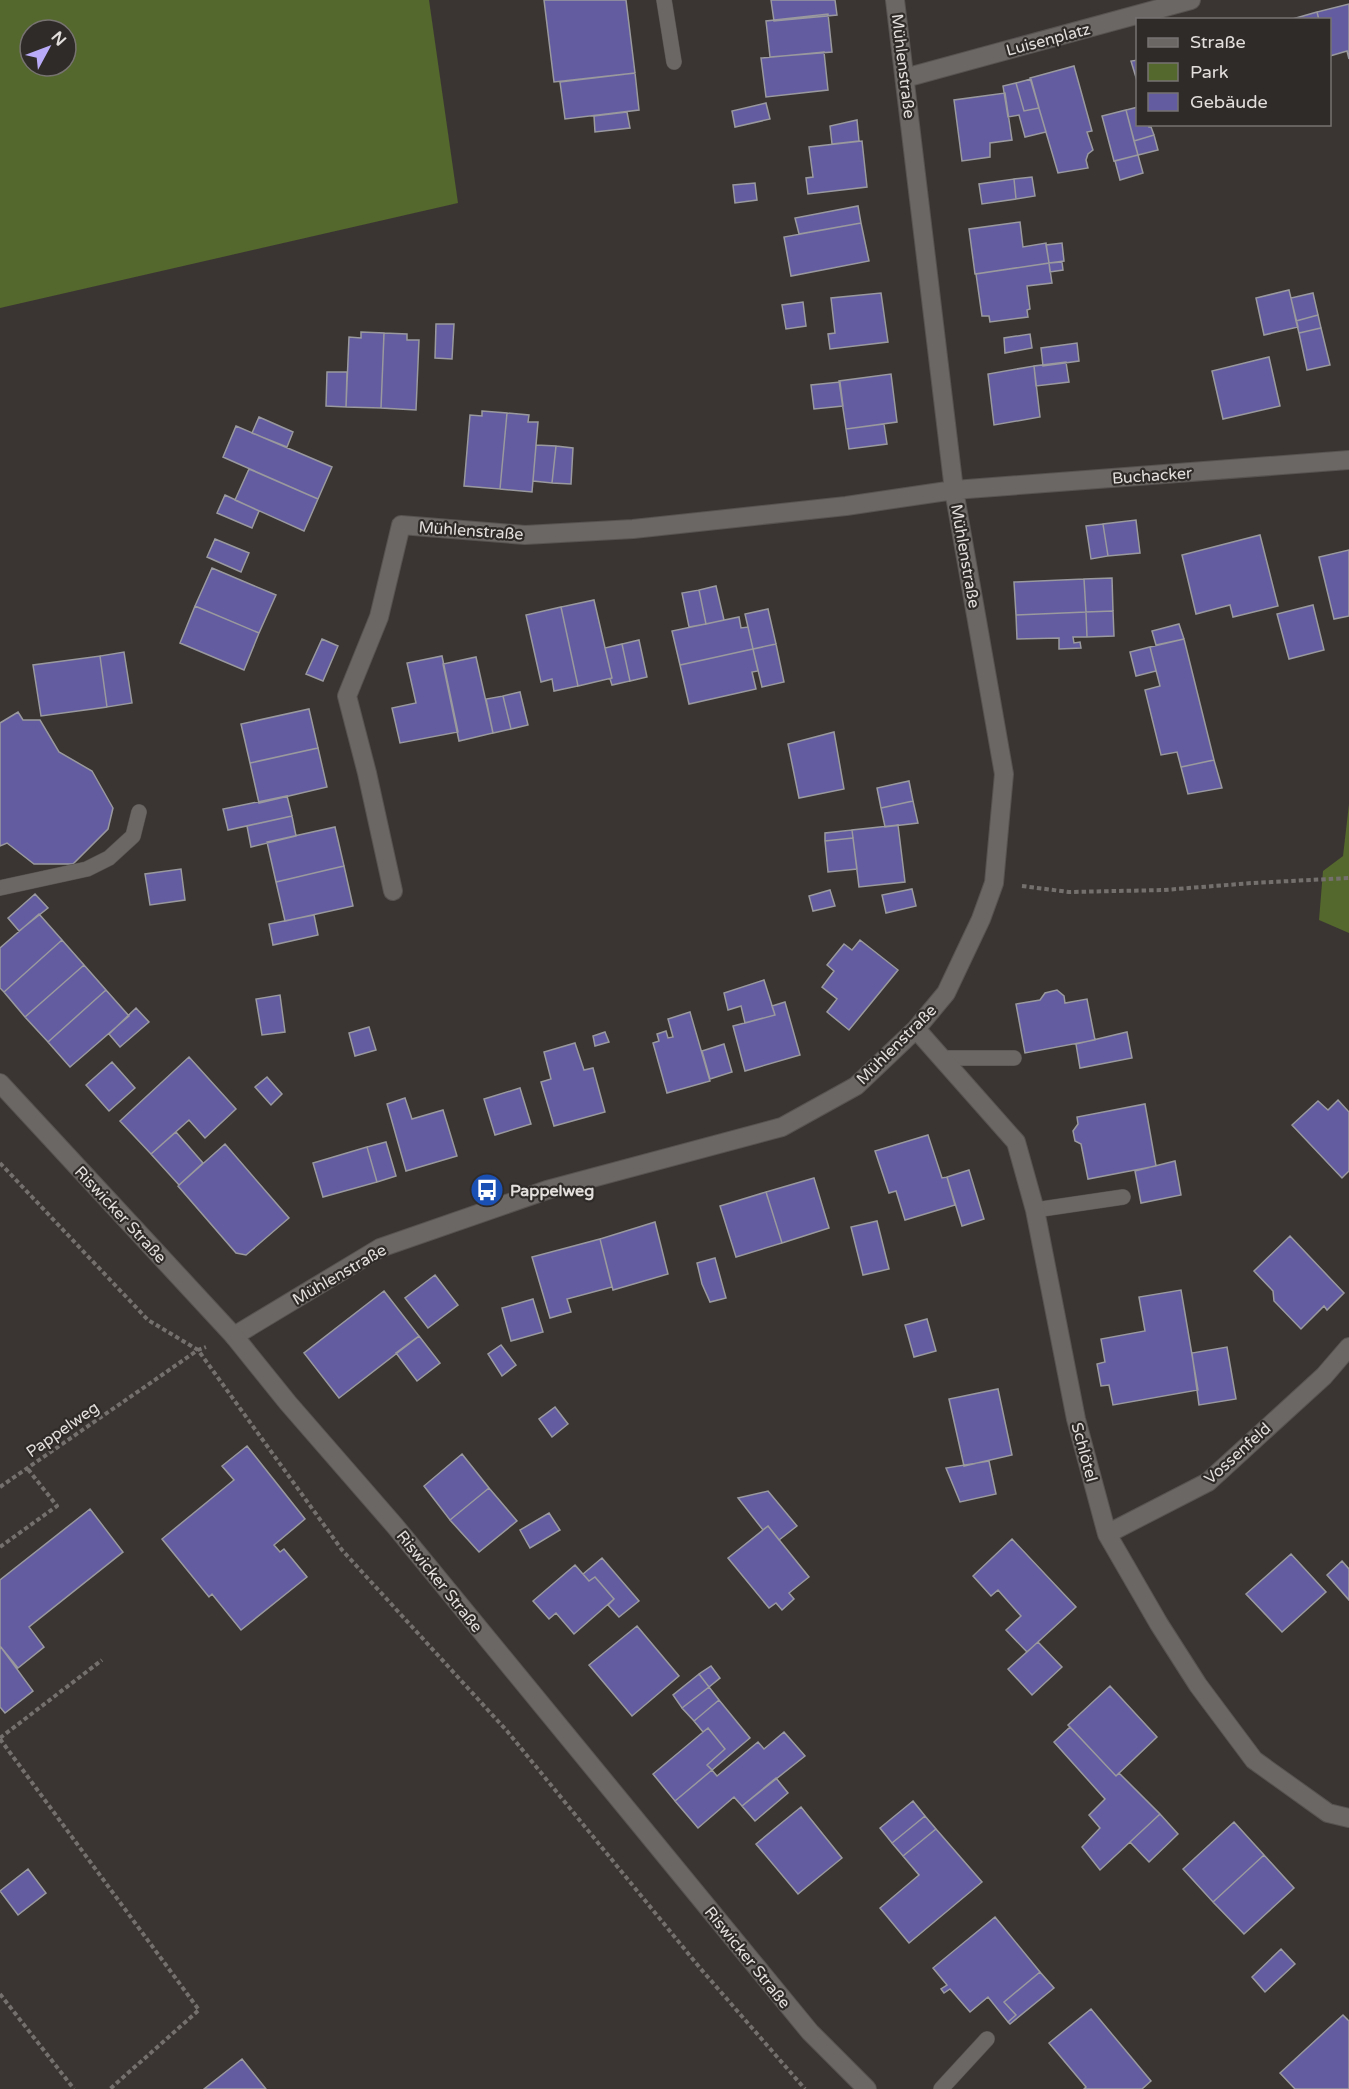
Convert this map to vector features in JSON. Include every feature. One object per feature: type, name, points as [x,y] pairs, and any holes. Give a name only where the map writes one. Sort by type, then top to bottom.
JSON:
[{"type":"street","name":"Mühlenstraße","points":[[234,1336],[380,1248],[547,1190],[782,1127],[856,1086],[916,1029],[946,993],[981,919],[994,883],[1004,774],[954,490],[895,0]]},
{"type":"street","name":"Luisenplatz","points":[[905,78],[1191,0]]},
{"type":"street","name":"Buchacker","points":[[954,490],[1349,460]]},
{"type":"street","name":"Mühlenstraße","points":[[393,891],[347,696],[379,617],[401,525],[525,535],[633,529],[846,506],[954,490]]},
{"type":"street","name":"Schlötel","points":[[916,1029],[1016,1142],[1035,1210],[1076,1419],[1107,1534],[1159,1624],[1198,1685],[1254,1760],[1328,1813],[1349,1818]]},
{"type":"street","name":"Riswicker Straße","points":[[0,1083],[234,1336],[288,1403],[395,1526],[810,2032],[867,2089]]},
{"type":"street","name":"Vossenfeld","points":[[1107,1534],[1208,1482],[1324,1376],[1349,1347]]},
{"type":"lane","points":[[664,0],[674,62]]},
{"type":"lane","points":[[0,888],[87,868],[109,858],[133,836],[139,812]]},
{"type":"lane","points":[[942,1058],[1014,1058]]},
{"type":"lane","points":[[1035,1210],[1123,1197]]},
{"type":"lane","points":[[940,2089],[987,2039]]},
{"type":"path","points":[[994,883],[1069,892],[1164,890],[1349,878]]},
{"type":"path","points":[[0,1163],[148,1320],[198,1350],[342,1550],[507,1731],[700,1968],[805,2089]]},
{"type":"path","name":"Pappelweg","points":[[0,1486],[198,1350]]},
{"type":"path","points":[[0,1547],[57,1506],[27,1468]]},
{"type":"path","points":[[102,1660],[0,1739],[199,2010],[110,2089]]},
{"type":"path","points":[[0,1994],[74,2089]]},
{"type":"green space","points":[[0,0],[429,0],[458,203],[0,308]]},
{"type":"green space","points":[[1349,804],[1349,933],[1319,920],[1323,871],[1343,856]]},
{"type":"building","points":[[544,0],[626,0],[635,73],[554,82]]},
{"type":"building","points":[[771,0],[835,0],[837,15],[774,21]]},
{"type":"building","points":[[1349,4],[1349,59],[1347,51],[1331,56],[1331,18],[1318,18],[1317,12]]},
{"type":"building","points":[[1317,12],[1318,18],[1296,18]]},
{"type":"building","points":[[828,14],[832,52],[770,57],[766,21]]},
{"type":"building","points":[[824,52],[828,90],[766,97],[761,58]]},
{"type":"building","points":[[1136,60],[1136,77],[1131,61]]},
{"type":"building","points":[[1074,66],[1092,131],[1087,132],[1093,150],[1088,154],[1086,160],[1088,168],[1058,173],[1030,78]]},
{"type":"building","points":[[635,73],[639,110],[565,119],[560,82]]},
{"type":"building","points":[[1031,79],[1039,108],[1024,111],[1016,83]]},
{"type":"building","points":[[1016,83],[1024,111],[1039,108],[1046,132],[1025,137],[1019,115],[1008,117],[1003,86]]},
{"type":"building","points":[[1005,93],[1012,140],[990,143],[990,157],[962,161],[954,100]]},
{"type":"building","points":[[766,103],[770,119],[735,127],[732,111]]},
{"type":"building","points":[[1136,108],[1136,126],[1151,127],[1154,135],[1134,141],[1126,110]]},
{"type":"building","points":[[1126,110],[1138,155],[1114,161],[1102,116]]},
{"type":"building","points":[[627,112],[630,128],[595,132],[594,116]]},
{"type":"building","points":[[857,120],[859,141],[832,144],[830,126]]},
{"type":"building","points":[[1154,135],[1158,150],[1138,155],[1134,141]]},
{"type":"building","points":[[862,141],[867,187],[808,194],[806,178],[813,177],[809,147]]},
{"type":"building","points":[[1138,155],[1143,173],[1120,180],[1115,161]]},
{"type":"building","points":[[1032,177],[1035,196],[1016,199],[1014,179]]},
{"type":"building","points":[[1014,179],[1016,199],[982,204],[979,184]]},
{"type":"building","points":[[755,183],[757,200],[735,203],[733,185]]},
{"type":"building","points":[[858,206],[861,223],[799,234],[795,218]]},
{"type":"building","points":[[1020,222],[1023,247],[1046,243],[1049,263],[975,274],[969,229]]},
{"type":"building","points":[[861,223],[869,261],[791,276],[784,237]]},
{"type":"building","points":[[1062,243],[1064,261],[1049,263],[1046,245]]},
{"type":"building","points":[[1062,262],[1063,270],[1050,272],[1049,263]]},
{"type":"building","points":[[1049,263],[1052,283],[1027,286],[1030,309],[1027,310],[1028,317],[990,322],[989,316],[982,316],[976,274]]},
{"type":"building","points":[[1289,290],[1298,327],[1264,335],[1256,298]]},
{"type":"building","points":[[881,293],[888,342],[830,349],[828,334],[835,333],[831,298]]},
{"type":"building","points":[[1313,293],[1318,315],[1296,321],[1291,298]]},
{"type":"building","points":[[803,302],[806,326],[786,329],[782,305]]},
{"type":"building","points":[[1318,315],[1321,328],[1299,333],[1296,321]]},
{"type":"building","points":[[436,324],[454,324],[452,359],[435,358]]},
{"type":"building","points":[[1321,328],[1330,365],[1307,370],[1299,333]]},
{"type":"building","points":[[361,332],[384,333],[381,408],[346,407],[349,337],[361,338]]},
{"type":"building","points":[[384,333],[407,334],[407,340],[419,340],[416,410],[381,408]]},
{"type":"building","points":[[1030,334],[1032,348],[1005,353],[1004,338]]},
{"type":"building","points":[[1077,343],[1079,361],[1043,366],[1041,348]]},
{"type":"building","points":[[1269,357],[1280,406],[1223,419],[1212,371]]},
{"type":"building","points":[[1066,362],[1069,382],[1036,386],[1034,366]]},
{"type":"building","points":[[1034,366],[1040,417],[994,425],[988,374]]},
{"type":"building","points":[[327,372],[347,372],[346,407],[326,406]]},
{"type":"building","points":[[891,374],[897,422],[846,429],[839,381]]},
{"type":"building","points":[[840,382],[843,406],[814,409],[811,385]]},
{"type":"building","points":[[482,411],[507,413],[500,489],[464,486],[470,415],[482,416]]},
{"type":"building","points":[[507,413],[529,415],[528,422],[538,422],[532,492],[500,489]]},
{"type":"building","points":[[259,417],[293,432],[287,447],[252,433]]},
{"type":"building","points":[[884,424],[887,444],[849,449],[846,429]]},
{"type":"building","points":[[236,426],[332,467],[318,499],[223,457]]},
{"type":"building","points":[[536,445],[556,446],[552,483],[533,481]]},
{"type":"building","points":[[556,446],[573,448],[571,484],[552,483]]},
{"type":"building","points":[[249,469],[318,499],[304,531],[235,500]]},
{"type":"building","points":[[225,495],[259,511],[252,528],[217,513]]},
{"type":"building","points":[[1136,520],[1140,553],[1108,556],[1103,524]]},
{"type":"building","points":[[1103,524],[1108,556],[1091,559],[1086,526]]},
{"type":"building","points":[[1260,535],[1278,606],[1233,617],[1230,605],[1196,614],[1182,555]]},
{"type":"building","points":[[215,539],[249,553],[241,572],[207,557]]},
{"type":"building","points":[[1349,550],[1349,616],[1334,619],[1319,557]]},
{"type":"building","points":[[212,568],[276,595],[259,633],[195,606]]},
{"type":"building","points":[[1112,578],[1113,611],[1086,612],[1084,579]]},
{"type":"building","points":[[1084,579],[1086,612],[1016,615],[1014,582]]},
{"type":"building","points":[[716,586],[724,620],[706,624],[699,590]]},
{"type":"building","points":[[699,590],[706,624],[689,627],[682,593]]},
{"type":"building","points":[[594,600],[612,678],[578,686],[561,607]]},
{"type":"building","points":[[1313,605],[1324,650],[1289,659],[1277,614]]},
{"type":"building","points":[[195,606],[259,633],[244,670],[180,643]]},
{"type":"building","points":[[561,607],[578,686],[554,691],[552,679],[541,682],[526,615]]},
{"type":"building","points":[[768,609],[776,644],[753,649],[745,614]]},
{"type":"building","points":[[1113,611],[1114,636],[1087,637],[1086,612]]},
{"type":"building","points":[[1086,612],[1087,637],[1073,637],[1074,643],[1080,642],[1081,648],[1059,649],[1059,638],[1017,639],[1016,615]]},
{"type":"building","points":[[739,617],[741,628],[748,627],[753,649],[680,665],[672,631]]},
{"type":"building","points":[[1179,624],[1184,639],[1156,645],[1152,631]]},
{"type":"building","points":[[322,639],[338,646],[323,681],[306,674]]},
{"type":"building","points":[[1184,639],[1214,760],[1181,767],[1177,752],[1161,755],[1145,690],[1160,686],[1150,647]]},
{"type":"building","points":[[639,640],[647,677],[630,681],[622,644]]},
{"type":"building","points":[[622,644],[630,681],[612,685],[605,648]]},
{"type":"building","points":[[776,644],[784,682],[762,687],[753,649]]},
{"type":"building","points":[[1150,647],[1156,671],[1136,676],[1130,652]]},
{"type":"building","points":[[753,649],[758,671],[752,672],[756,689],[689,704],[680,665]]},
{"type":"building","points":[[124,652],[132,703],[107,707],[100,656]]},
{"type":"building","points":[[100,656],[107,707],[41,716],[33,665]]},
{"type":"building","points":[[442,656],[458,732],[400,743],[392,708],[416,703],[407,663]]},
{"type":"building","points":[[476,657],[493,733],[459,741],[443,664]]},
{"type":"building","points":[[520,692],[528,725],[511,729],[503,696]]},
{"type":"building","points":[[503,696],[511,729],[493,733],[486,699]]},
{"type":"building","points":[[309,709],[318,748],[250,763],[241,724]]},
{"type":"building","points":[[18,712],[23,720],[40,720],[59,752],[92,771],[113,808],[108,829],[73,864],[34,864],[7,843],[0,846],[0,723]]},
{"type":"building","points":[[834,732],[844,789],[799,798],[788,744]]},
{"type":"building","points":[[318,748],[327,787],[259,803],[250,763]]},
{"type":"building","points":[[1214,760],[1222,788],[1188,794],[1181,767]]},
{"type":"building","points":[[909,781],[913,801],[881,808],[877,788]]},
{"type":"building","points":[[287,796],[292,816],[228,830],[223,809]]},
{"type":"building","points":[[913,801],[918,823],[885,827],[881,808]]},
{"type":"building","points":[[292,816],[296,836],[251,847],[247,826]]},
{"type":"building","points":[[898,825],[905,882],[859,887],[852,830]]},
{"type":"building","points":[[335,827],[344,866],[276,882],[267,842]]},
{"type":"building","points":[[852,830],[853,838],[825,841],[825,833]]},
{"type":"building","points":[[853,838],[857,869],[828,872],[825,841]]},
{"type":"building","points":[[344,866],[353,906],[285,921],[276,882]]},
{"type":"building","points":[[181,869],[185,900],[150,905],[145,874]]},
{"type":"building","points":[[912,889],[916,906],[886,913],[882,895]]},
{"type":"building","points":[[830,890],[835,906],[813,911],[809,896]]},
{"type":"building","points":[[35,894],[48,908],[19,931],[8,918]]},
{"type":"building","points":[[39,914],[62,940],[4,992],[0,988],[0,948]]},
{"type":"building","points":[[314,915],[318,935],[273,945],[269,924]]},
{"type":"building","points":[[62,940],[84,965],[25,1017],[4,992]]},
{"type":"building","points":[[860,940],[898,970],[849,1030],[827,1012],[837,999],[822,987],[834,971],[827,965],[844,944],[852,950]]},
{"type":"building","points":[[84,965],[106,990],[48,1042],[25,1017]]},
{"type":"building","points":[[764,980],[775,1015],[745,1023],[741,1006],[728,1010],[724,993]]},
{"type":"building","points":[[106,990],[129,1016],[70,1067],[48,1042]]},
{"type":"building","points":[[1057,990],[1064,996],[1065,1003],[1087,999],[1095,1040],[1025,1053],[1016,1004],[1040,1000],[1045,993]]},
{"type":"building","points":[[280,995],[285,1032],[262,1035],[256,999]]},
{"type":"building","points":[[785,1002],[800,1055],[745,1071],[733,1026],[775,1015],[772,1006]]},
{"type":"building","points":[[136,1008],[149,1022],[120,1047],[109,1034]]},
{"type":"building","points":[[690,1012],[710,1081],[667,1093],[653,1043],[659,1041],[657,1034],[666,1031],[668,1038],[673,1037],[668,1019]]},
{"type":"building","points":[[369,1027],[376,1050],[355,1056],[349,1033]]},
{"type":"building","points":[[605,1032],[609,1042],[595,1046],[593,1036]]},
{"type":"building","points":[[1127,1032],[1132,1058],[1080,1068],[1076,1044]]},
{"type":"building","points":[[575,1043],[584,1070],[593,1068],[605,1112],[554,1126],[541,1082],[551,1079],[544,1052]]},
{"type":"building","points":[[724,1044],[732,1072],[710,1079],[702,1051]]},
{"type":"building","points":[[189,1057],[236,1109],[205,1138],[189,1120],[151,1154],[120,1121]]},
{"type":"building","points":[[112,1062],[135,1088],[109,1111],[86,1085]]},
{"type":"building","points":[[267,1077],[282,1094],[271,1105],[255,1087]]},
{"type":"building","points":[[520,1088],[531,1124],[495,1135],[484,1099]]},
{"type":"building","points":[[405,1098],[412,1119],[443,1110],[457,1156],[406,1171],[387,1104]]},
{"type":"building","points":[[1338,1100],[1349,1112],[1349,1171],[1342,1178],[1292,1125],[1318,1101],[1328,1110]]},
{"type":"building","points":[[1145,1104],[1156,1166],[1088,1179],[1081,1144],[1075,1141],[1073,1131],[1078,1124],[1077,1117]]},
{"type":"building","points":[[176,1132],[203,1163],[179,1185],[151,1154]]},
{"type":"building","points":[[928,1135],[942,1178],[947,1177],[955,1205],[905,1220],[896,1191],[889,1193],[875,1151]]},
{"type":"building","points":[[386,1142],[396,1176],[377,1182],[367,1147]]},
{"type":"building","points":[[225,1144],[289,1218],[246,1255],[236,1253],[178,1186]]},
{"type":"building","points":[[367,1147],[377,1182],[323,1197],[313,1163]]},
{"type":"building","points":[[1175,1161],[1181,1195],[1141,1203],[1135,1171]]},
{"type":"building","points":[[969,1170],[984,1219],[962,1226],[947,1177]]},
{"type":"building","points":[[814,1178],[829,1228],[782,1243],[766,1192]]},
{"type":"building","points":[[766,1192],[782,1243],[736,1257],[720,1206]]},
{"type":"building","points":[[877,1221],[889,1269],[863,1275],[851,1227]]},
{"type":"building","points":[[655,1222],[668,1274],[613,1290],[600,1239]]},
{"type":"building","points":[[1290,1236],[1344,1293],[1327,1310],[1324,1306],[1301,1329],[1274,1301],[1273,1291],[1254,1271]]},
{"type":"building","points":[[600,1239],[612,1287],[567,1299],[571,1312],[550,1318],[532,1257]]},
{"type":"building","points":[[715,1258],[726,1298],[710,1302],[702,1284],[697,1263]]},
{"type":"building","points":[[435,1275],[458,1305],[428,1328],[405,1298]]},
{"type":"building","points":[[1181,1290],[1198,1390],[1113,1405],[1109,1385],[1101,1386],[1097,1364],[1105,1362],[1101,1339],[1145,1331],[1139,1297]]},
{"type":"building","points":[[384,1291],[419,1336],[339,1398],[304,1353]]},
{"type":"building","points":[[533,1299],[543,1332],[511,1341],[502,1308]]},
{"type":"building","points":[[927,1319],[936,1351],[914,1357],[905,1325]]},
{"type":"building","points":[[419,1336],[440,1363],[417,1381],[396,1353]]},
{"type":"building","points":[[501,1345],[516,1365],[502,1376],[488,1354]]},
{"type":"building","points":[[1227,1347],[1236,1399],[1199,1405],[1192,1353]]},
{"type":"building","points":[[998,1389],[1012,1455],[964,1466],[949,1399]]},
{"type":"building","points":[[555,1407],[568,1424],[552,1437],[539,1419]]},
{"type":"building","points":[[247,1446],[305,1519],[274,1545],[280,1552],[284,1549],[307,1577],[241,1630],[212,1594],[209,1597],[162,1539],[234,1480],[222,1466]]},
{"type":"building","points":[[462,1454],[489,1488],[450,1520],[424,1486]]},
{"type":"building","points":[[989,1461],[996,1494],[960,1502],[946,1468]]},
{"type":"building","points":[[489,1488],[517,1521],[479,1552],[450,1520]]},
{"type":"building","points":[[768,1491],[797,1526],[779,1540],[768,1526],[763,1530],[738,1498]]},
{"type":"building","points":[[90,1509],[123,1552],[29,1627],[44,1647],[18,1668],[0,1646],[0,1580]]},
{"type":"building","points":[[549,1513],[560,1530],[530,1548],[520,1530]]},
{"type":"building","points":[[768,1526],[809,1577],[789,1593],[794,1599],[782,1610],[776,1603],[769,1608],[728,1558]]},
{"type":"building","points":[[1012,1539],[1076,1607],[1027,1652],[1006,1630],[1021,1616],[998,1590],[991,1596],[973,1576]]},
{"type":"building","points":[[1291,1554],[1326,1592],[1282,1632],[1246,1594]]},
{"type":"building","points":[[602,1558],[639,1601],[619,1617],[608,1605],[614,1599],[595,1577],[589,1581],[583,1574]]},
{"type":"building","points":[[1342,1561],[1349,1569],[1349,1600],[1327,1575]]},
{"type":"building","points":[[575,1565],[589,1581],[595,1577],[614,1599],[574,1634],[556,1613],[549,1619],[533,1601]]},
{"type":"building","points":[[637,1626],[679,1676],[632,1716],[589,1665]]},
{"type":"building","points":[[1038,1642],[1062,1667],[1032,1695],[1008,1669]]},
{"type":"building","points":[[0,1646],[33,1691],[5,1713],[0,1707]]},
{"type":"building","points":[[711,1666],[720,1678],[709,1687],[699,1674]]},
{"type":"building","points":[[699,1674],[709,1687],[682,1708],[673,1695]]},
{"type":"building","points":[[1110,1686],[1157,1737],[1116,1776],[1068,1725]]},
{"type":"building","points":[[709,1687],[719,1700],[694,1721],[682,1708]]},
{"type":"building","points":[[719,1700],[750,1738],[712,1770],[707,1765],[725,1749],[708,1728],[703,1732],[694,1721]]},
{"type":"building","points":[[1070,1727],[1116,1776],[1119,1773],[1160,1814],[1100,1870],[1082,1847],[1100,1828],[1089,1815],[1105,1799],[1054,1742]]},
{"type":"building","points":[[708,1728],[725,1749],[707,1765],[712,1770],[675,1801],[653,1774]]},
{"type":"building","points":[[784,1732],[805,1756],[742,1806],[734,1797],[698,1828],[675,1801],[712,1770],[717,1776],[758,1742],[764,1749]]},
{"type":"building","points":[[776,1778],[788,1793],[755,1821],[742,1806]]},
{"type":"building","points":[[913,1801],[925,1816],[892,1843],[880,1828]]},
{"type":"building","points":[[801,1807],[842,1858],[798,1894],[756,1844]]},
{"type":"building","points":[[1160,1814],[1178,1834],[1149,1862],[1130,1842]]},
{"type":"building","points":[[925,1816],[936,1829],[903,1856],[892,1843]]},
{"type":"building","points":[[1234,1822],[1264,1855],[1213,1902],[1183,1869]]},
{"type":"building","points":[[936,1829],[982,1882],[909,1943],[880,1908],[919,1875],[903,1856]]},
{"type":"building","points":[[1264,1855],[1294,1888],[1244,1934],[1213,1902]]},
{"type":"building","points":[[28,1869],[46,1893],[18,1915],[0,1891]]},
{"type":"building","points":[[995,1917],[1040,1972],[1004,2002],[1016,2015],[1008,2022],[988,1997],[970,2012],[950,1989],[944,1993],[941,1989],[947,1985],[933,1968]]},
{"type":"building","points":[[1281,1949],[1295,1964],[1265,1992],[1252,1977]]},
{"type":"building","points":[[1040,1972],[1054,1988],[1010,2024],[1008,2022],[1016,2015],[1004,2002]]},
{"type":"building","points":[[1091,2009],[1151,2081],[1142,2089],[1084,2089],[1086,2087],[1049,2043]]},
{"type":"building","points":[[1343,2015],[1349,2021],[1349,2089],[1295,2089],[1280,2073]]},
{"type":"building","points":[[242,2059],[266,2089],[204,2089]]},
{"type":"place","name":"Pappelweg","points":[[487,1190]]}]
